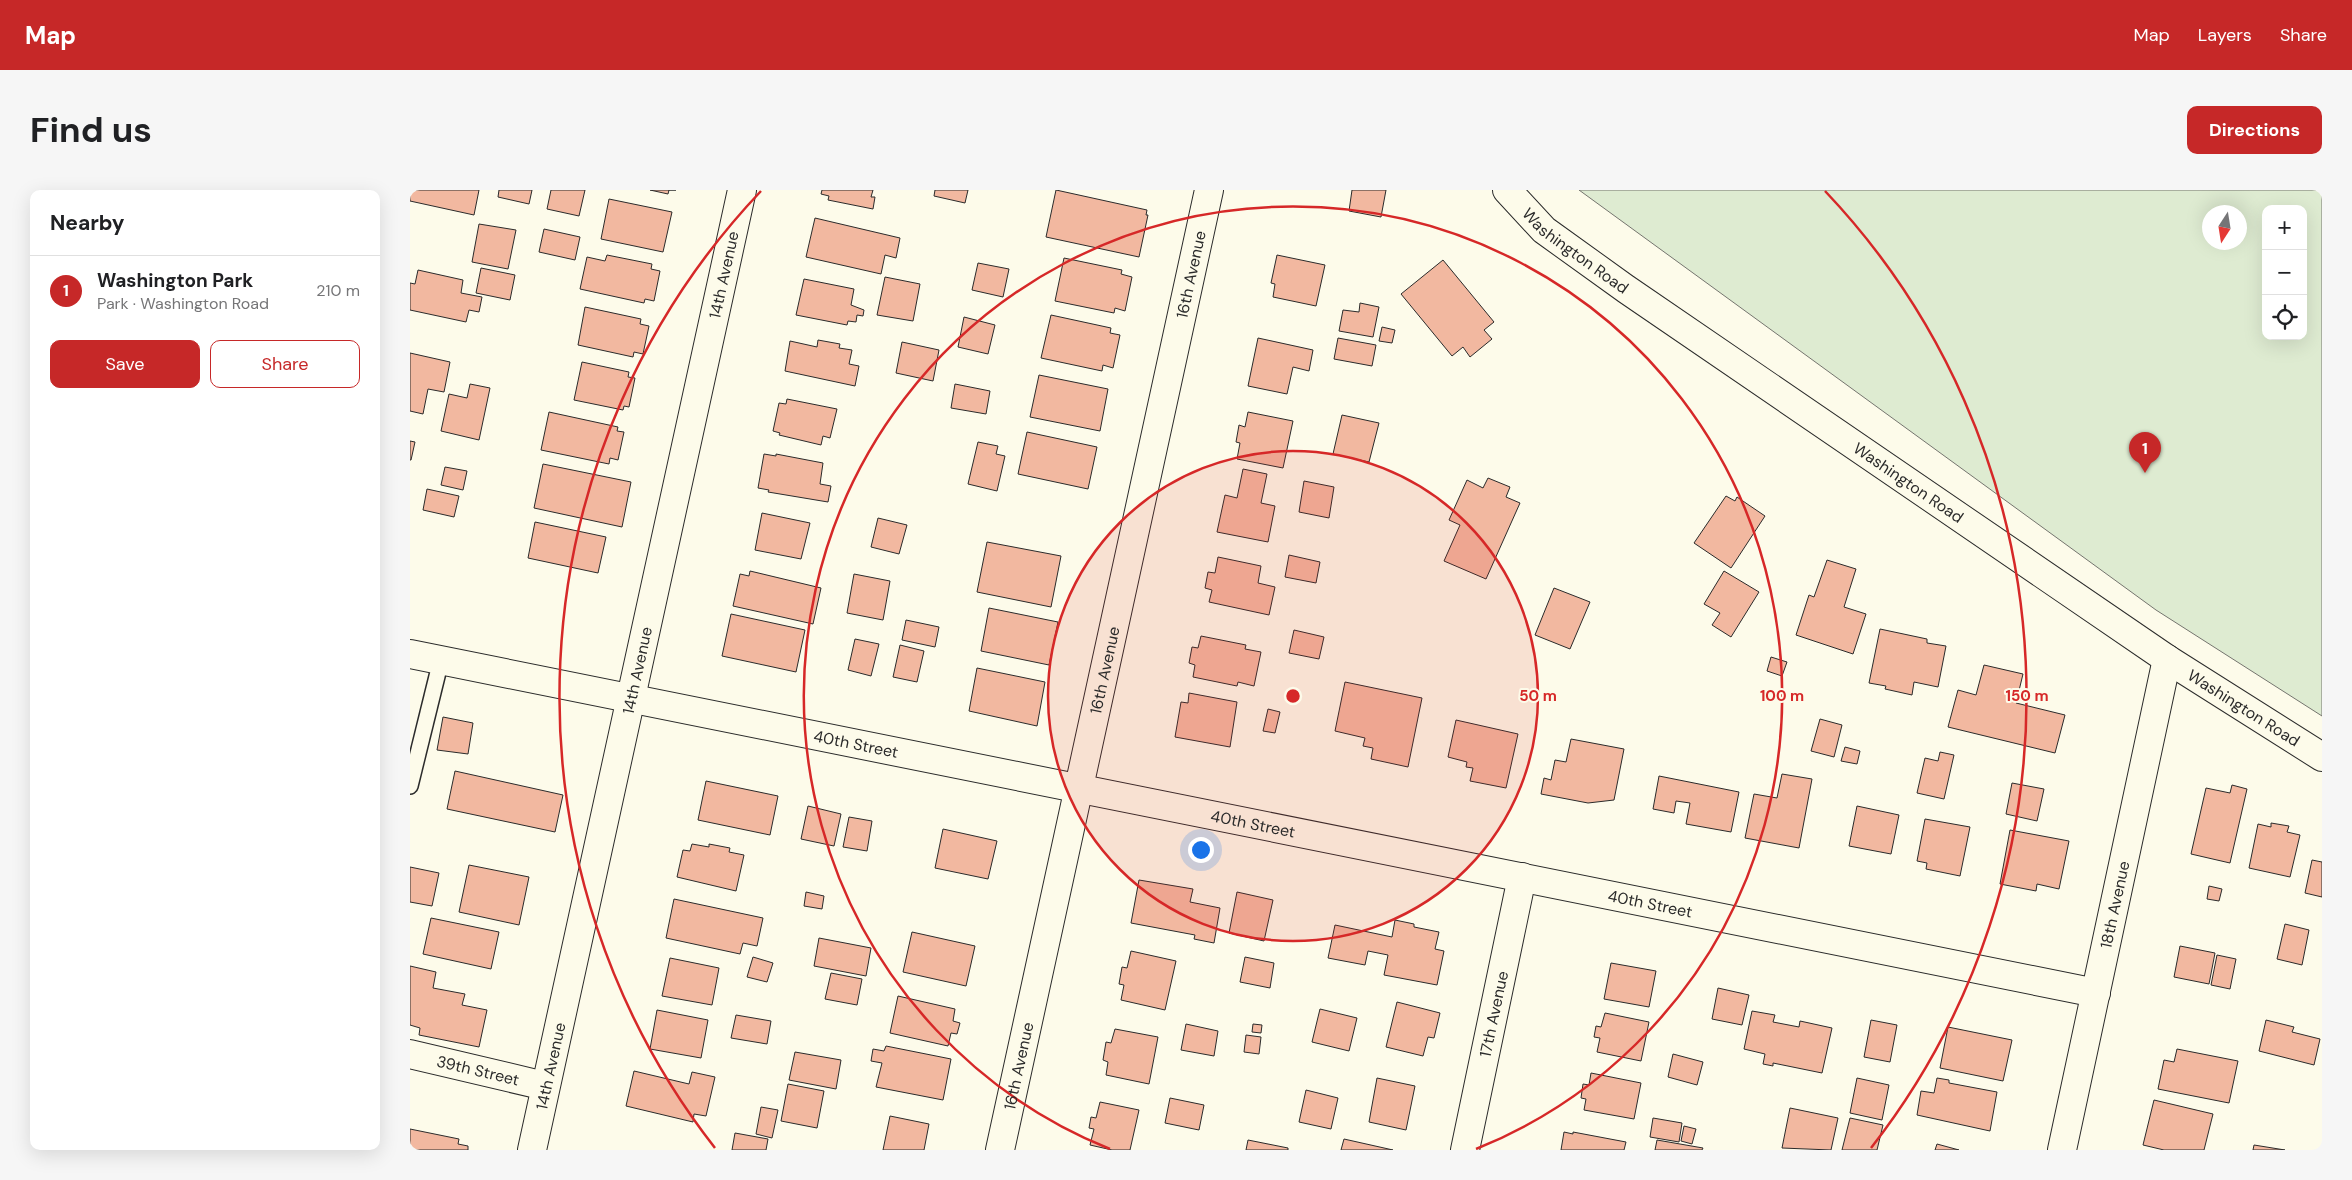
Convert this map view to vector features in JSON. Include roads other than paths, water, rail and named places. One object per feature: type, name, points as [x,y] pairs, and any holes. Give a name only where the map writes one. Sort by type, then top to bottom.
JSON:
[{"type":"street","name":"14th Avenue","points":[[532,1150],[742,190]]},
{"type":"street","name":"16th Avenue","points":[[1000,1150],[1209,190]]},
{"type":"street","name":"Washington Road","points":[[1507,190],[1544,230],[1626,289],[2167,659],[2322,757]]},
{"type":"street","name":"40th Street","points":[[410,654],[2096,992]]},
{"type":"street","name":"18th Avenue","points":[[2062,1150],[2167,659]]},
{"type":"street","name":"17th Avenue","points":[[1465,1150],[1522,877]]},
{"type":"street","name":"39th Street","points":[[410,1054],[545,1086]]},
{"type":"lane","points":[[410,786],[441,660]]},
{"type":"place","name":"Washington Park","points":[[2145,473]]}]
